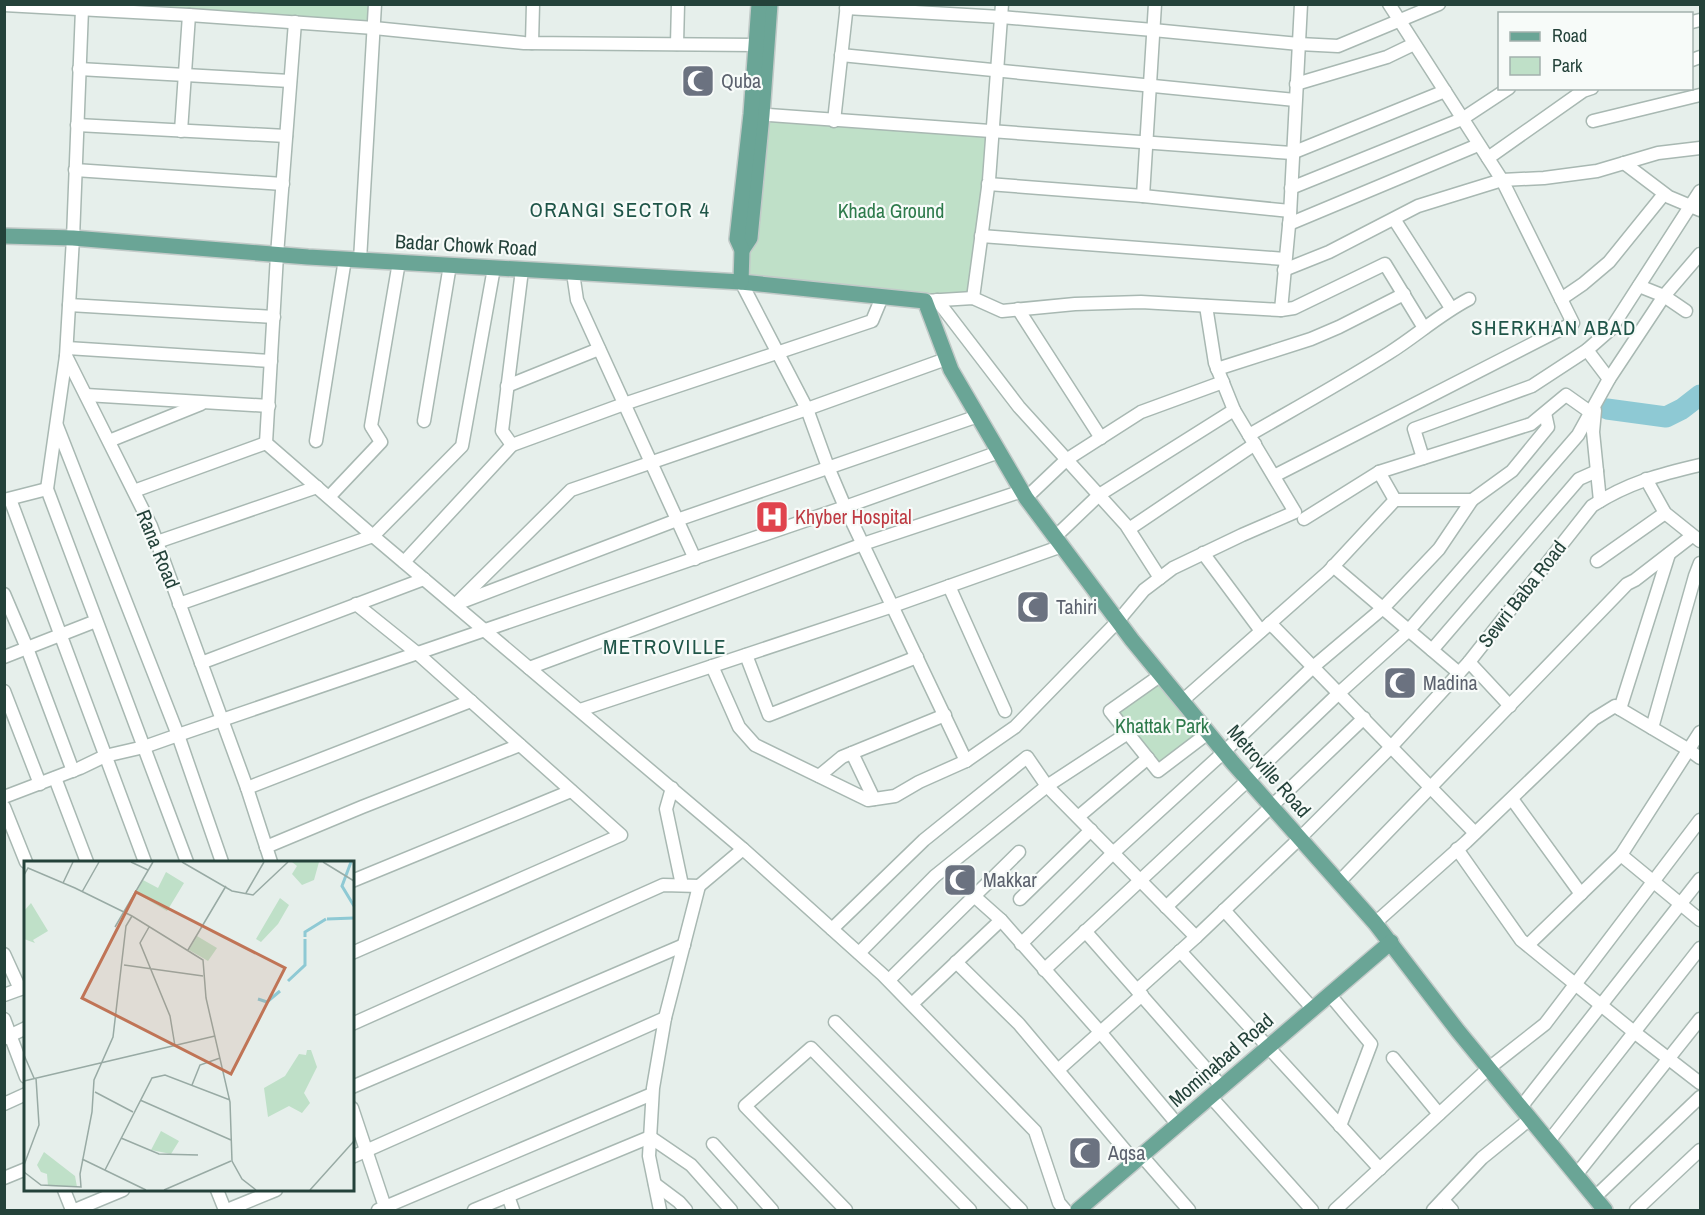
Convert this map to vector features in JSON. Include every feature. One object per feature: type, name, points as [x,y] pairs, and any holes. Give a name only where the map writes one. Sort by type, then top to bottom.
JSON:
[{"type":"main road","points":[[757,114],[756,45],[759,4]]},
{"type":"main road","points":[[741,282],[742,250],[737,239],[757,114],[770,4]]},
{"type":"main road","name":"Badar Chowk Road","points":[[4,236],[73,238],[352,260],[741,282],[931,301]]},
{"type":"main road","name":"Metroville Road","points":[[931,301],[951,370],[1024,495],[1118,621],[1208,733],[1376,923],[1458,1031],[1605,1210]]},
{"type":"main road","name":"Mominabad Road","points":[[1083,1209],[1391,942]]},
{"type":"street","points":[[316,441],[352,260],[375,4]]},
{"type":"street","points":[[532,43],[533,4]]},
{"type":"street","points":[[677,44],[678,4]]},
{"type":"street","points":[[1143,196],[1155,4]]},
{"type":"street","points":[[1281,310],[1291,188],[1301,4]]},
{"type":"street","points":[[1274,476],[1573,323],[1502,180],[1389,4]]},
{"type":"street","points":[[834,121],[847,6],[1002,11],[1153,30],[1338,46],[1439,4]]},
{"type":"street","points":[[4,5],[295,22],[532,43],[756,45]]},
{"type":"street","name":"Rana Road","points":[[82,9],[66,352],[151,526],[247,788],[271,861]]},
{"type":"street","points":[[973,298],[988,184],[1002,11]]},
{"type":"street","points":[[181,131],[189,15]]},
{"type":"street","points":[[266,443],[277,255],[295,22]]},
{"type":"street","points":[[1296,84],[1387,57],[1414,44]]},
{"type":"street","points":[[841,55],[1295,100]]},
{"type":"street","points":[[80,69],[290,81]]},
{"type":"street","points":[[1291,188],[1462,119],[1506,90]]},
{"type":"street","points":[[1488,158],[1585,90]]},
{"type":"street","points":[[757,114],[1292,153],[1445,91]]},
{"type":"street","points":[[1593,121],[1701,95]]},
{"type":"street","points":[[77,125],[286,136]]},
{"type":"street","points":[[988,184],[1143,196],[1289,218],[1478,145]]},
{"type":"street","points":[[981,236],[1285,265],[1329,252],[1418,206],[1502,180],[1555,177],[1597,171],[1658,153],[1701,148]]},
{"type":"street","points":[[1623,163],[1664,194],[1696,208]]},
{"type":"street","points":[[75,170],[283,184]]},
{"type":"street","points":[[1423,458],[1414,429],[1532,386],[1587,350],[1611,329],[1639,286],[1696,208],[1701,191]]},
{"type":"street","points":[[1561,299],[1609,262],[1664,194]]},
{"type":"street","points":[[1394,219],[1451,308]]},
{"type":"street","points":[[1044,970],[1409,630],[1578,435],[1609,379],[1664,296],[1701,254]]},
{"type":"street","points":[[329,497],[381,442],[371,426],[399,262]]},
{"type":"street","points":[[931,301],[973,298],[1002,311],[1075,304],[1130,303],[1281,310],[1294,308],[1385,264],[1424,328]]},
{"type":"street","points":[[424,421],[450,266]]},
{"type":"street","points":[[180,604],[373,536],[462,446],[494,268]]},
{"type":"street","points":[[512,445],[502,431],[522,270]]},
{"type":"street","points":[[573,273],[578,300],[695,559]]},
{"type":"street","points":[[741,282],[807,409],[845,507],[966,761]]},
{"type":"street","points":[[1639,286],[1664,296],[1686,311]]},
{"type":"street","points":[[1217,369],[1311,339],[1404,294]]},
{"type":"street","points":[[404,562],[512,445],[624,404],[872,321],[882,297]]},
{"type":"street","points":[[1129,529],[1252,439],[1391,352],[1451,308],[1469,299]]},
{"type":"street","points":[[931,301],[1019,407],[1129,529],[1160,578]]},
{"type":"street","points":[[69,305],[274,317]]},
{"type":"street","points":[[712,666],[740,727],[755,745],[868,800],[895,796],[919,782],[966,761],[1015,727],[1118,621],[1144,590],[1173,568],[1295,512],[1234,410],[1215,363],[1206,306]]},
{"type":"street","points":[[1018,309],[1101,438]]},
{"type":"street","points":[[507,386],[600,349]]},
{"type":"street","points":[[1587,350],[1609,379]]},
{"type":"street","points":[[187,861],[47,489],[66,352],[271,361]]},
{"type":"street","points":[[455,605],[571,490],[807,409],[946,358]]},
{"type":"street","points":[[530,668],[863,544],[1024,495],[1066,460],[1141,412],[1223,382]]},
{"type":"street","points":[[86,395],[269,406]]},
{"type":"street","points":[[1304,519],[1379,472],[1531,424],[1566,395],[1593,408]]},
{"type":"street","points":[[109,441],[205,402]]},
{"type":"street","points":[[1593,408],[1593,432],[1600,501]]},
{"type":"street","points":[[580,710],[893,606],[1059,542],[1099,495],[1234,410]]},
{"type":"street","points":[[1021,944],[1113,853],[1313,667],[1383,608],[1439,549],[1472,500],[1512,471],[1548,427],[1545,413]]},
{"type":"street","points":[[455,605],[677,520],[978,416]]},
{"type":"street","points":[[56,425],[178,735],[222,861]]},
{"type":"street","points":[[266,443],[743,849],[889,980],[1035,1131],[1059,1203],[1065,1210]]},
{"type":"street","points":[[134,491],[266,443]]},
{"type":"street","points":[[4,797],[73,771],[105,756],[144,747],[695,559],[999,452]]},
{"type":"street","name":"Sewri Baba Road","points":[[1058,1070],[1101,1033],[1180,951],[1300,838],[1391,747],[1460,673],[1592,506],[1646,478],[1698,462]]},
{"type":"street","points":[[1432,650],[1579,479],[1597,471]]},
{"type":"street","points":[[1379,472],[1395,500]]},
{"type":"street","points":[[1339,882],[1627,584],[1696,538],[1665,513],[1646,478]]},
{"type":"street","points":[[157,542],[317,487]]},
{"type":"street","points":[[47,489],[7,500],[146,861]]},
{"type":"street","points":[[1182,701],[1333,566],[1395,500],[1472,500]]},
{"type":"street","points":[[1597,561],[1665,513]]},
{"type":"street","points":[[1203,553],[1265,627],[1313,667],[1475,833]]},
{"type":"street","points":[[1620,709],[1669,554]]},
{"type":"street","points":[[1652,728],[1695,576],[1701,563]]},
{"type":"street","points":[[1333,566],[1460,673]]},
{"type":"street","points":[[201,663],[424,579]]},
{"type":"street","points":[[949,586],[1005,711]]},
{"type":"street","points":[[4,594],[27,648],[73,771]]},
{"type":"street","points":[[354,952],[621,836],[417,653],[356,604]]},
{"type":"street","points":[[4,657],[96,621]]},
{"type":"street","points":[[746,655],[769,715],[917,657]]},
{"type":"street","points":[[1469,662],[1510,706]]},
{"type":"street","points":[[1161,675],[1110,711],[1158,771],[1208,733]]},
{"type":"street","points":[[4,691],[40,784]]},
{"type":"street","points":[[247,788],[471,701]]},
{"type":"street","points":[[1376,923],[1512,799],[1594,719],[1615,706],[1701,758]]},
{"type":"street","points":[[819,776],[842,757],[945,716]]},
{"type":"street","points":[[1166,907],[1364,718]]},
{"type":"street","points":[[1528,945],[1621,855],[1701,732]]},
{"type":"street","points":[[859,953],[934,876],[1047,786],[1128,733]]},
{"type":"street","points":[[266,847],[520,745]]},
{"type":"street","points":[[852,753],[874,799]]},
{"type":"street","points":[[832,929],[924,840],[1028,757],[1047,786],[1196,937]]},
{"type":"street","points":[[1078,817],[1148,758]]},
{"type":"street","points":[[55,778],[87,861]]},
{"type":"street","points":[[672,788],[666,809],[682,885]]},
{"type":"street","points":[[354,880],[571,791]]},
{"type":"street","points":[[1512,799],[1581,894]]},
{"type":"street","points":[[4,807],[26,861]]},
{"type":"street","points":[[1335,1210],[1489,1068],[1545,1024],[1701,819]]},
{"type":"street","points":[[1020,899],[1091,830]]},
{"type":"street","points":[[660,1210],[649,1156],[652,1094],[665,1018],[699,886],[743,849]]},
{"type":"street","points":[[1457,849],[1521,940],[1701,1083]]},
{"type":"street","points":[[889,980],[1019,852]]},
{"type":"street","points":[[1621,855],[1701,920]]},
{"type":"street","points":[[1433,1210],[1525,1113],[1601,1005],[1701,879]]},
{"type":"street","points":[[354,1023],[663,885],[699,886]]},
{"type":"street","points":[[974,896],[1001,920],[1101,1033],[1178,1125]]},
{"type":"street","points":[[1224,910],[1312,1009]]},
{"type":"street","points":[[912,1004],[1001,920]]},
{"type":"street","points":[[1085,932],[1139,993],[1312,1210]]},
{"type":"street","points":[[354,1086],[684,945]]},
{"type":"street","points":[[1549,1141],[1701,948]]},
{"type":"street","points":[[1180,951],[1380,1169]]},
{"type":"street","points":[[4,954],[23,988],[4,995]]},
{"type":"street","points":[[956,962],[1019,1024],[1138,1159],[1190,1210]]},
{"type":"street","points":[[1330,995],[1371,1044],[1340,1126]]},
{"type":"street","points":[[354,1156],[665,1018]]},
{"type":"street","points":[[1576,1175],[1701,1018]]},
{"type":"street","points":[[4,1019],[8,1036],[24,1072]]},
{"type":"street","points":[[835,1022],[1021,1210]]},
{"type":"street","points":[[8,1036],[24,1029]]},
{"type":"street","points":[[846,1210],[745,1106],[811,1048],[970,1210]]},
{"type":"street","points":[[1393,1058],[1439,1114]]},
{"type":"street","points":[[354,1114],[383,1209],[652,1094]]},
{"type":"street","points":[[4,1104],[24,1095]]},
{"type":"street","points":[[1594,1198],[1701,1097]]},
{"type":"street","points":[[474,1210],[650,1137]]},
{"type":"street","points":[[650,1137],[691,1165],[731,1210]]},
{"type":"street","points":[[713,1144],[772,1210]]},
{"type":"street","points":[[1636,1210],[1701,1150]]},
{"type":"street","points":[[4,1178],[24,1170]]},
{"type":"street","points":[[655,1184],[686,1210]]},
{"type":"street","points":[[64,1191],[73,1210],[120,1191]]},
{"type":"street","points":[[217,1191],[226,1210],[274,1191]]},
{"type":"street","points":[[508,1196],[513,1210]]},
{"type":"street","points":[[1443,1200],[1452,1210]]},
{"type":"green space","points":[[34,5],[375,5],[374,28]]},
{"type":"green space","name":"Khada Ground","points":[[751,114],[991,132],[971,297],[939,301],[744,279]]},
{"type":"green space","name":"Khattak Park","points":[[1161,675],[1208,733],[1158,771],[1110,711]]},
{"type":"waterway","points":[[1607,409],[1666,417],[1682,409],[1700,395]]},
{"type":"place","name":"Quba","points":[[698,81]]},
{"type":"place","name":"Khyber Hospital","points":[[772,517]]},
{"type":"place","name":"Tahiri","points":[[1033,607]]},
{"type":"place","name":"Madina","points":[[1400,683]]},
{"type":"place","name":"Makkar","points":[[960,880]]},
{"type":"place","name":"Aqsa","points":[[1085,1153]]},
{"type":"district","name":"ORANGI SECTOR 4","points":[[620,210]]},
{"type":"district","name":"SHERKHAN ABAD","points":[[1554,328]]},
{"type":"district","name":"METROVILLE","points":[[665,647]]}]
